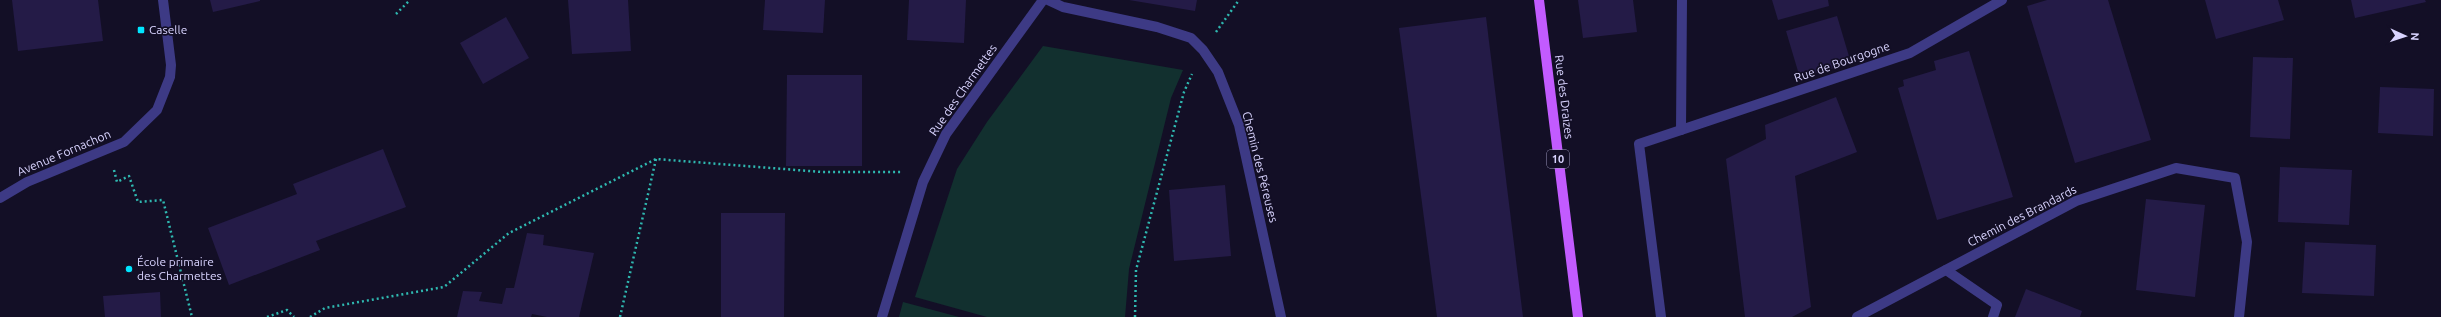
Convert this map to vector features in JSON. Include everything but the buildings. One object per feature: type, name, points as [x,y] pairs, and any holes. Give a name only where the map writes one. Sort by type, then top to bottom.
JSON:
[{"type":"main road","name":"Rue des Draizes","points":[[1538,0],[1578,317]]},
{"type":"street","name":"Avenue Fornachon","points":[[0,198],[27,182],[124,142],[157,110],[165,91],[171,65],[163,0]]},
{"type":"street","name":"Rue des Charmettes","points":[[882,317],[923,182],[946,134],[1043,0]]},
{"type":"street","name":"Chemin des Péreuses","points":[[1048,0],[1063,7],[1157,27],[1191,38],[1203,50],[1218,72],[1239,125],[1281,317]]},
{"type":"street","points":[[1681,130],[1682,0]]},
{"type":"street","name":"Rue de Bourgogne","points":[[1661,317],[1639,144],[1910,53],[2002,0]]},
{"type":"street","name":"Chemin des Brandards","points":[[1858,317],[2076,201],[2176,168],[2235,178],[2247,242],[2239,317]]},
{"type":"street","points":[[1946,270],[1997,305],[1993,317]]},
{"type":"path","points":[[396,14],[410,0]]},
{"type":"path","points":[[1135,317],[1136,270],[1184,92],[1203,50],[1239,0]]},
{"type":"path","points":[[620,317],[656,159]]},
{"type":"path","points":[[310,317],[325,308],[444,287],[509,233],[656,159],[822,172],[907,172],[923,182]]},
{"type":"path","points":[[114,167],[117,182],[129,176],[138,202],[163,200],[192,317]]},
{"type":"path","points":[[267,317],[287,310],[294,317]]},
{"type":"green space","points":[[1043,46],[1183,70],[1171,98],[1129,269],[1125,317],[987,317],[915,297],[957,169],[987,122]]},
{"type":"green space","points":[[903,302],[959,317],[899,317]]},
{"type":"place","name":"Caselle","points":[[141,30]]},
{"type":"place","name":"École primaire des Charmettes","points":[[129,269]]}]
